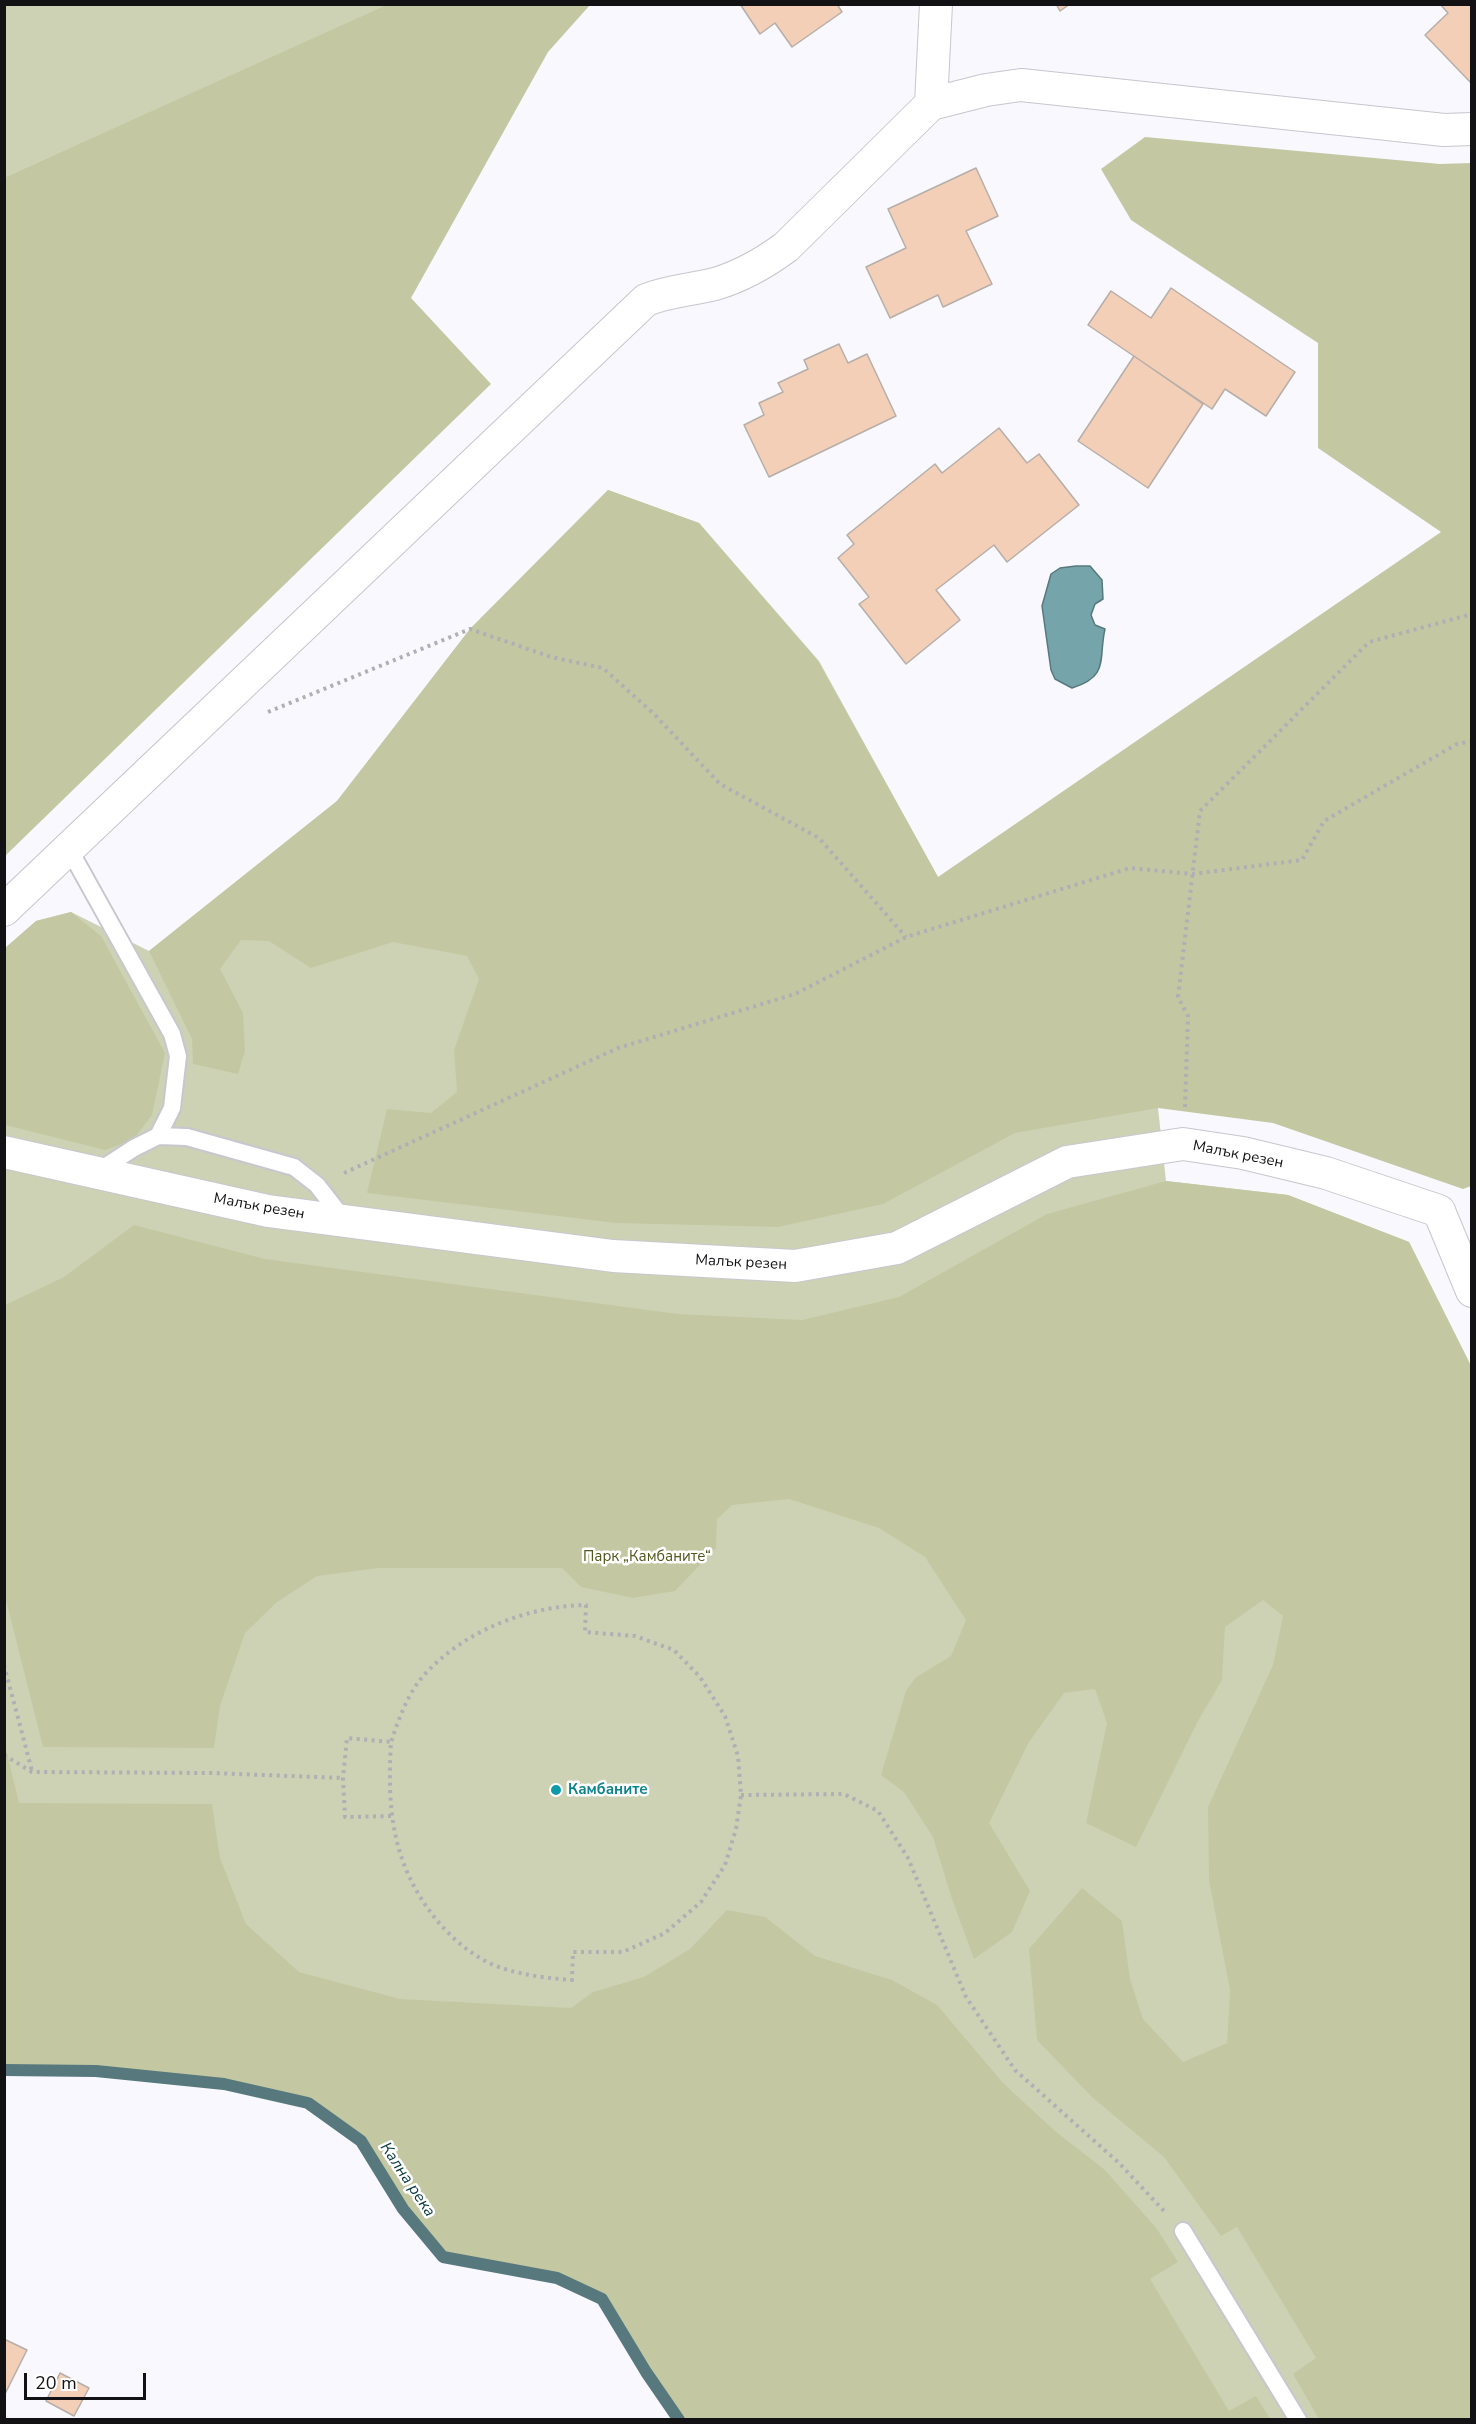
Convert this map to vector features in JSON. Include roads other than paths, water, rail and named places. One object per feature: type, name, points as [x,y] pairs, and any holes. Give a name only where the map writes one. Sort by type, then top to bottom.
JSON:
[{"type":"street","points":[[931,104],[936,4]]},
{"type":"street","points":[[4,910],[646,300],[663,293],[714,284],[740,276],[762,265],[786,247],[931,104],[986,90],[1021,85],[1444,130],[1472,129]]},
{"type":"street","name":"Малък резен","points":[[4,1152],[268,1211],[613,1256],[795,1266],[897,1248],[1067,1162],[1183,1144],[1243,1153],[1326,1173],[1439,1211],[1472,1291]]},
{"type":"lane","points":[[69,849],[172,1034],[178,1056],[172,1108],[158,1136]]},
{"type":"lane","points":[[96,1173],[134,1148],[158,1136],[187,1137],[294,1167],[317,1185],[346,1221]]},
{"type":"lane","points":[[1183,2231],[1298,2420]]},
{"type":"water","points":[[1090,566],[1102,580],[1103,599],[1095,604],[1091,615],[1095,625],[1105,629],[1102,658],[1097,672],[1092,678],[1072,688],[1055,679],[1051,670],[1042,606],[1051,574],[1060,568]]},
{"type":"waterway","name":"Кална река","points":[[4,2070],[96,2071],[224,2084],[308,2103],[361,2141],[403,2209],[443,2257],[557,2278],[602,2299],[646,2372],[679,2420]]},
{"type":"place","name":"Камбаните","points":[[556,1790]]},
{"type":"park label","name":"Парк „Камбаните“","points":[[647,1557]]}]
